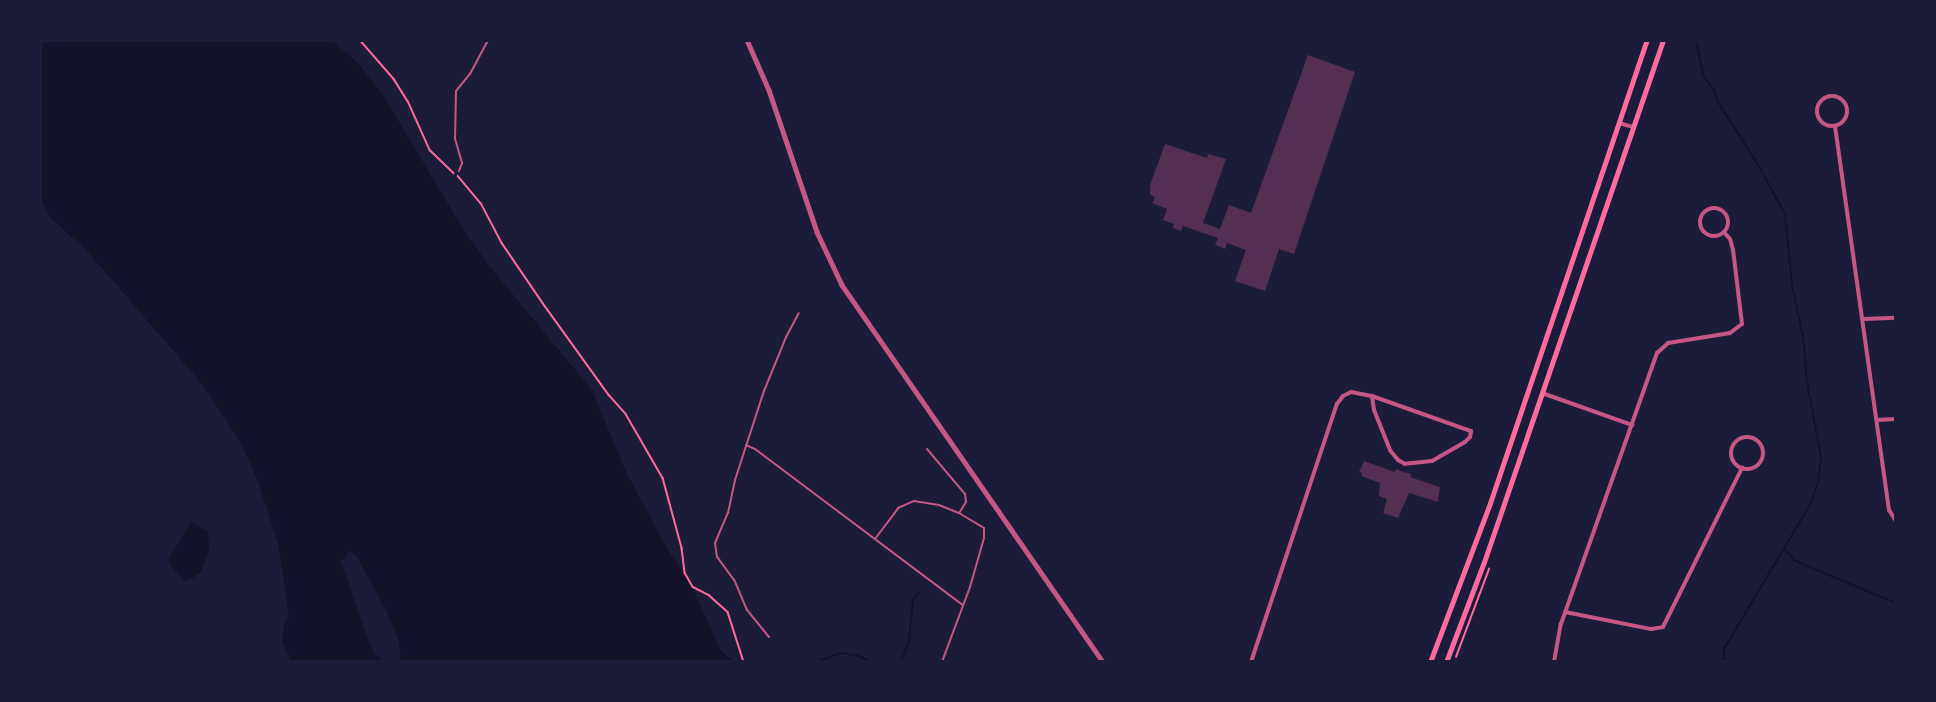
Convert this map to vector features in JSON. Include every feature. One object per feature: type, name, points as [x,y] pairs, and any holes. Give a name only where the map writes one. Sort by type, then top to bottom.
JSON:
[{"type":"main road","points":[[1430,662],[1490,503],[1647,40]]},
{"type":"main road","points":[[1446,662],[1484,562],[1663,40]]},
{"type":"street","points":[[459,171],[462,163],[455,139],[456,91],[470,74],[488,40]]},
{"type":"street","points":[[747,40],[769,90],[816,232],[842,285],[1103,662]]},
{"type":"street","points":[[1830,96],[1839,98],[1846,106],[1846,116],[1835,126],[1822,122],[1817,114],[1821,100],[1830,96]]},
{"type":"street","points":[[1619,123],[1633,128]]},
{"type":"street","points":[[1835,126],[1890,511],[1896,521]]},
{"type":"street","points":[[1716,208],[1724,212],[1728,219],[1724,232],[1711,235],[1703,230],[1700,221],[1704,213],[1716,208]]},
{"type":"street","points":[[1554,662],[1565,612],[1659,348],[1668,343],[1735,332],[1742,324],[1733,250],[1730,239],[1724,232]]},
{"type":"street","points":[[769,637],[747,610],[715,549],[746,445],[784,342],[799,313]]},
{"type":"street","points":[[1863,319],[1896,318]]},
{"type":"street","points":[[1251,662],[1339,399],[1351,392],[1372,396],[1471,431],[1470,437],[1432,461],[1405,464],[1398,460],[1390,450],[1374,411],[1372,396]]},
{"type":"street","points":[[1542,393],[1632,425]]},
{"type":"street","points":[[1877,420],[1896,419]]},
{"type":"street","points":[[1741,438],[1752,438],[1760,444],[1762,458],[1752,468],[1742,468],[1731,456],[1733,445],[1741,438]]},
{"type":"street","points":[[746,445],[755,449],[963,605]]},
{"type":"street","points":[[927,449],[965,494],[966,502],[959,513]]},
{"type":"street","points":[[1565,612],[1651,629],[1663,627],[1742,468]]},
{"type":"street","points":[[875,539],[904,504],[924,501],[959,513],[982,525],[985,531],[963,605],[942,662]]},
{"type":"path","points":[[360,40],[394,79],[408,100],[430,150],[459,177],[481,203],[502,243],[545,306],[626,414],[663,478],[685,573],[693,587],[709,595],[728,612],[744,662]]},
{"type":"shaded area","points":[[40,41],[332,41],[359,64],[383,95],[457,219],[489,266],[592,390],[626,472],[669,552],[691,584],[721,651],[733,661],[401,661],[399,642],[388,614],[357,557],[350,551],[341,561],[371,648],[382,661],[291,661],[282,642],[284,625],[289,616],[278,543],[258,482],[242,445],[203,385],[87,251],[52,219],[41,202]]},
{"type":"shaded area","points":[[192,521],[208,532],[209,551],[200,573],[186,582],[167,561]]},
{"type":"building","points":[[1308,55],[1355,72],[1294,254],[1279,249],[1265,291],[1235,281],[1246,250],[1227,243],[1225,249],[1215,245],[1218,238],[1183,226],[1181,231],[1173,228],[1174,224],[1163,220],[1167,209],[1152,203],[1155,198],[1150,194],[1150,185],[1165,144],[1207,158],[1208,154],[1226,159],[1203,223],[1220,229],[1229,205],[1251,213]]},
{"type":"building","points":[[1364,461],[1395,472],[1396,469],[1411,474],[1410,477],[1440,487],[1438,502],[1409,493],[1398,518],[1383,513],[1387,499],[1379,496],[1380,483],[1361,476],[1362,473],[1359,472]]},
{"type":"waterway","points":[[1696,40],[1704,77],[1714,90],[1718,102],[1757,163],[1785,214],[1792,284],[1804,343],[1807,382],[1821,457],[1818,483],[1811,503],[1724,649],[1724,659],[1732,662]]},
{"type":"waterway","points":[[1784,548],[1794,560],[1896,603]]},
{"type":"waterway","points":[[901,662],[909,641],[913,600],[920,591]]},
{"type":"waterway","points":[[819,661],[841,653],[859,656],[871,662]]}]
